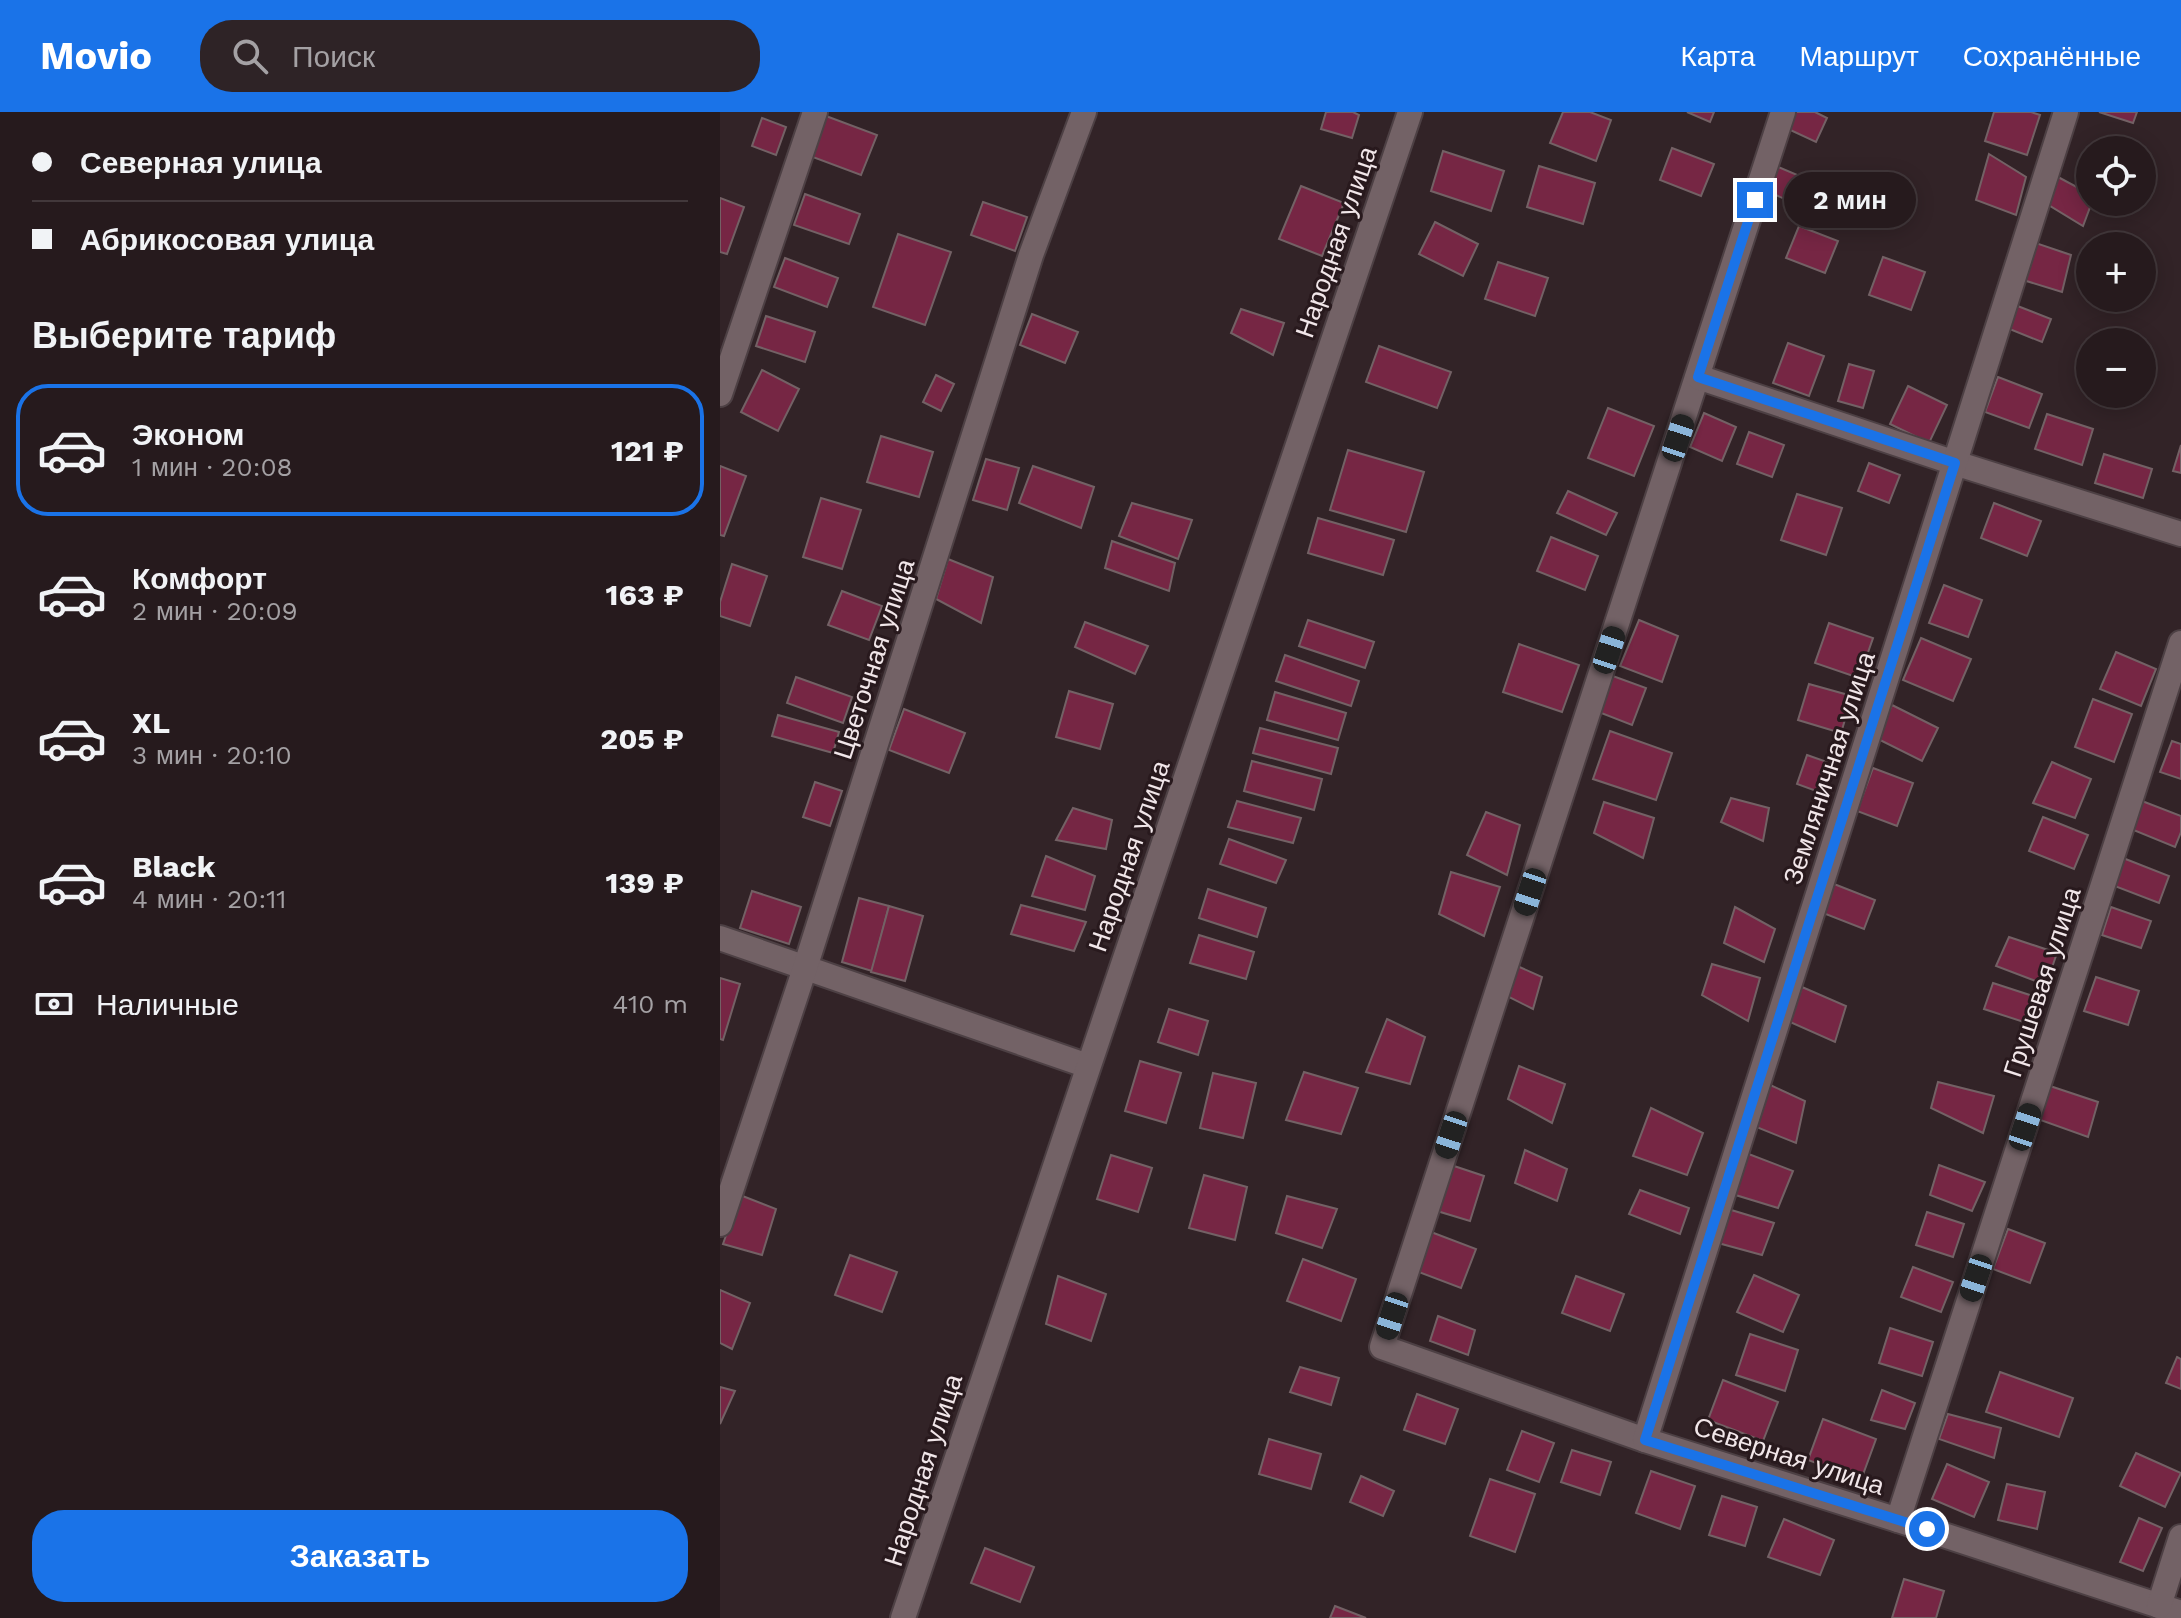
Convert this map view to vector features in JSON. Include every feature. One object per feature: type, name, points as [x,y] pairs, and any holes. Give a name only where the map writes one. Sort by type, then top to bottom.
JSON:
[{"type":"street","points":[[720,394],[815,112]]},
{"type":"street","name":"Цветочная улица","points":[[720,1224],[805,968],[1031,255],[1084,112]]},
{"type":"street","name":"Народная улица","points":[[903,1618],[1410,112]]},
{"type":"street","points":[[1783,112],[1698,377],[2181,534]]},
{"type":"street","name":"Земляничная улица","points":[[1645,1440],[2066,112]]},
{"type":"street","name":"Северная улица","points":[[1698,377],[1382,1347],[1645,1440],[2170,1610]]},
{"type":"street","name":"Грушевая улица","points":[[1898,1520],[2181,643]]},
{"type":"street","points":[[720,938],[1088,1066]]},
{"type":"street","points":[[2170,1610],[2181,1537]]},
{"type":"building","points":[[1326,112],[1353,112],[1359,115],[1352,138],[1321,129]]},
{"type":"building","points":[[1563,112],[1590,112],[1611,120],[1596,161],[1550,143]]},
{"type":"building","points":[[1687,112],[1714,112],[1710,122]]},
{"type":"building","points":[[1793,112],[1815,112],[1827,118],[1816,142],[1786,128]]},
{"type":"building","points":[[1994,112],[2031,112],[2040,115],[2027,155],[1985,141]]},
{"type":"building","points":[[2099,112],[2137,112],[2133,123]]},
{"type":"building","points":[[826,116],[877,135],[861,175],[810,156]]},
{"type":"building","points":[[762,118],[786,127],[776,155],[752,146]]},
{"type":"building","points":[[1672,148],[1714,164],[1701,196],[1660,180]]},
{"type":"building","points":[[1443,151],[1504,171],[1491,211],[1431,191]]},
{"type":"building","points":[[1989,154],[2026,177],[2016,215],[1976,200]]},
{"type":"building","points":[[1539,166],[1595,183],[1583,224],[1527,207]]},
{"type":"building","points":[[1776,166],[1802,177],[1791,202],[1765,190]]},
{"type":"building","points":[[2058,177],[2076,187],[2076,216],[2087,216],[2083,226],[2047,204]]},
{"type":"building","points":[[1301,186],[1344,203],[1322,256],[1279,239]]},
{"type":"building","points":[[805,194],[860,214],[849,244],[794,225]]},
{"type":"building","points":[[720,198],[744,207],[727,254],[720,252]]},
{"type":"building","points":[[983,202],[1027,217],[1015,251],[971,235]]},
{"type":"building","points":[[1435,222],[1478,244],[1463,276],[1419,254]]},
{"type":"building","points":[[1799,226],[1838,241],[1825,273],[1786,258]]},
{"type":"building","points":[[898,234],[951,252],[925,325],[873,307]]},
{"type":"building","points":[[2030,241],[2071,255],[2062,292],[2020,279]]},
{"type":"building","points":[[1883,257],[1925,272],[1911,310],[1869,295]]},
{"type":"building","points":[[785,258],[838,278],[827,307],[774,287]]},
{"type":"building","points":[[1498,262],[1548,278],[1535,316],[1485,299]]},
{"type":"building","points":[[2015,305],[2051,319],[2042,342],[2007,328]]},
{"type":"building","points":[[1241,309],[1284,323],[1273,355],[1231,333]]},
{"type":"building","points":[[1032,314],[1078,332],[1065,363],[1020,345]]},
{"type":"building","points":[[766,316],[815,332],[805,362],[756,346]]},
{"type":"building","points":[[1788,343],[1824,356],[1809,396],[1773,383]]},
{"type":"building","points":[[1379,346],[1451,372],[1437,408],[1366,382]]},
{"type":"building","points":[[1849,364],[1874,371],[1863,408],[1838,401]]},
{"type":"building","points":[[762,370],[799,389],[778,431],[741,412]]},
{"type":"building","points":[[936,375],[954,384],[941,411],[923,402]]},
{"type":"building","points":[[1998,377],[2042,394],[2029,428],[1985,412]]},
{"type":"building","points":[[1908,386],[1947,405],[1929,443],[1890,424]]},
{"type":"building","points":[[1608,408],[1654,426],[1634,476],[1588,458]]},
{"type":"building","points":[[1704,413],[1736,427],[1722,461],[1690,447]]},
{"type":"building","points":[[2047,414],[2093,429],[2082,465],[2035,449]]},
{"type":"building","points":[[1749,432],[1784,445],[1772,477],[1737,464]]},
{"type":"building","points":[[881,436],[933,452],[919,497],[867,482]]},
{"type":"building","points":[[2181,445],[2181,473],[2173,471]]},
{"type":"building","points":[[1348,450],[1424,472],[1406,532],[1330,510]]},
{"type":"building","points":[[2104,454],[2152,469],[2143,498],[2095,483]]},
{"type":"building","points":[[986,459],[1019,468],[1007,510],[973,500]]},
{"type":"building","points":[[1869,463],[1900,475],[1889,503],[1858,491]]},
{"type":"building","points":[[720,466],[746,476],[724,536],[720,535]]},
{"type":"building","points":[[1033,466],[1094,487],[1081,528],[1019,503]]},
{"type":"building","points":[[1568,491],[1617,513],[1606,535],[1557,513]]},
{"type":"building","points":[[1797,494],[1842,508],[1826,555],[1781,540]]},
{"type":"building","points":[[821,498],[861,510],[842,569],[803,557]]},
{"type":"building","points":[[1132,503],[1192,520],[1178,559],[1119,536]]},
{"type":"building","points":[[1994,503],[2041,521],[2027,556],[1981,538]]},
{"type":"building","points":[[1318,518],[1394,540],[1383,575],[1308,553]]},
{"type":"building","points":[[1551,537],[1598,556],[1585,590],[1537,571]]},
{"type":"building","points":[[1112,541],[1175,563],[1169,591],[1105,568]]},
{"type":"building","points":[[948,559],[993,577],[981,623],[936,599]]},
{"type":"building","points":[[732,564],[767,576],[750,626],[720,616],[720,602]]},
{"type":"building","points":[[1944,585],[1982,600],[1968,637],[1929,623]]},
{"type":"building","points":[[842,591],[882,606],[869,640],[828,625]]},
{"type":"building","points":[[1308,620],[1374,642],[1365,668],[1299,646]]},
{"type":"building","points":[[1639,620],[1678,636],[1662,682],[1620,666]]},
{"type":"building","points":[[1085,622],[1148,646],[1135,674],[1075,647]]},
{"type":"building","points":[[1829,623],[1873,638],[1859,678],[1815,663]]},
{"type":"building","points":[[1921,638],[1971,659],[1953,701],[1903,680]]},
{"type":"building","points":[[1519,644],[1579,665],[1562,712],[1503,692]]},
{"type":"building","points":[[2116,652],[2156,669],[2141,706],[2100,689]]},
{"type":"building","points":[[1285,655],[1359,681],[1351,706],[1276,681]]},
{"type":"building","points":[[1610,675],[1646,688],[1632,725],[1596,711]]},
{"type":"building","points":[[796,677],[852,697],[843,723],[787,703]]},
{"type":"building","points":[[1809,684],[1852,696],[1841,733],[1798,720]]},
{"type":"building","points":[[1069,691],[1113,704],[1100,749],[1056,737]]},
{"type":"building","points":[[1275,692],[1346,713],[1338,740],[1267,720]]},
{"type":"building","points":[[2093,699],[2132,714],[2114,762],[2075,747]]},
{"type":"building","points":[[1892,705],[1938,728],[1922,761],[1876,738]]},
{"type":"building","points":[[904,709],[965,733],[949,773],[889,750]]},
{"type":"building","points":[[778,715],[839,732],[833,753],[772,736]]},
{"type":"building","points":[[1260,728],[1338,748],[1331,774],[1253,753]]},
{"type":"building","points":[[1610,731],[1672,753],[1656,800],[1593,779]]},
{"type":"building","points":[[2172,741],[2181,744],[2181,779],[2160,772]]},
{"type":"building","points":[[1807,755],[1830,763],[1819,792],[1797,784]]},
{"type":"building","points":[[1252,761],[1322,779],[1314,810],[1244,791]]},
{"type":"building","points":[[2052,762],[2091,779],[2075,818],[2033,803]]},
{"type":"building","points":[[1873,768],[1913,783],[1897,826],[1857,811]]},
{"type":"building","points":[[815,782],[842,791],[830,826],[803,817]]},
{"type":"building","points":[[1731,798],[1769,808],[1763,841],[1721,822]]},
{"type":"building","points":[[1237,801],[1301,818],[1293,843],[1228,827]]},
{"type":"building","points":[[2142,801],[2181,816],[2181,832],[2175,847],[2131,829]]},
{"type":"building","points":[[1604,802],[1654,818],[1643,858],[1594,833]]},
{"type":"building","points":[[1073,808],[1112,820],[1106,849],[1056,840]]},
{"type":"building","points":[[1486,812],[1520,825],[1507,875],[1467,855]]},
{"type":"building","points":[[2043,817],[2088,835],[2074,869],[2029,851]]},
{"type":"building","points":[[1229,839],[1286,860],[1276,883],[1220,864]]},
{"type":"building","points":[[1046,856],[1095,876],[1085,910],[1032,896]]},
{"type":"building","points":[[2123,858],[2169,876],[2159,903],[2112,885]]},
{"type":"building","points":[[1451,872],[1500,887],[1484,936],[1439,914]]},
{"type":"building","points":[[1834,884],[1875,900],[1864,929],[1823,913]]},
{"type":"building","points":[[1208,889],[1266,908],[1257,937],[1199,918]]},
{"type":"building","points":[[752,891],[801,907],[789,944],[740,928]]},
{"type":"building","points":[[859,898],[889,906],[872,971],[842,962]]},
{"type":"building","points":[[1021,905],[1086,922],[1074,951],[1011,934]]},
{"type":"building","points":[[889,906],[923,916],[905,981],[871,972]]},
{"type":"building","points":[[1735,907],[1775,929],[1764,962],[1724,943]]},
{"type":"building","points":[[2111,907],[2151,921],[2141,948],[2102,935]]},
{"type":"building","points":[[1199,935],[1254,952],[1246,979],[1190,963]]},
{"type":"building","points":[[2009,937],[2057,953],[2046,985],[1996,966]]},
{"type":"building","points":[[1712,964],[1760,978],[1748,1021],[1702,995]]},
{"type":"building","points":[[1515,965],[1542,977],[1533,1009],[1505,995]]},
{"type":"building","points":[[2096,977],[2139,991],[2128,1025],[2084,1011]]},
{"type":"building","points":[[720,978],[740,984],[723,1040],[720,1039]]},
{"type":"building","points":[[1993,983],[2039,998],[2030,1024],[1984,1009]]},
{"type":"building","points":[[1802,987],[1846,1006],[1835,1042],[1790,1022]]},
{"type":"building","points":[[1169,1009],[1208,1021],[1198,1055],[1158,1042]]},
{"type":"building","points":[[1387,1019],[1425,1037],[1410,1084],[1366,1072]]},
{"type":"building","points":[[1140,1061],[1181,1073],[1166,1123],[1125,1111]]},
{"type":"building","points":[[1519,1066],[1565,1084],[1552,1123],[1508,1099]]},
{"type":"building","points":[[1304,1072],[1358,1088],[1341,1134],[1286,1120]]},
{"type":"building","points":[[1213,1073],[1256,1083],[1243,1138],[1200,1128]]},
{"type":"building","points":[[1938,1082],[1994,1096],[1983,1133],[1931,1108]]},
{"type":"building","points":[[1768,1084],[1805,1101],[1796,1143],[1749,1124]]},
{"type":"building","points":[[2047,1085],[2098,1102],[2088,1137],[2032,1117]]},
{"type":"building","points":[[1651,1108],[1703,1133],[1687,1175],[1633,1156]]},
{"type":"building","points":[[1525,1150],[1567,1169],[1557,1201],[1515,1183]]},
{"type":"building","points":[[1746,1153],[1793,1171],[1778,1208],[1729,1193]]},
{"type":"building","points":[[1111,1155],[1152,1168],[1138,1212],[1097,1199]]},
{"type":"building","points":[[1451,1165],[1484,1176],[1470,1221],[1437,1211]]},
{"type":"building","points":[[1939,1165],[1985,1182],[1972,1211],[1930,1195]]},
{"type":"building","points":[[1204,1175],[1247,1187],[1235,1240],[1189,1228]]},
{"type":"building","points":[[1640,1190],[1689,1208],[1680,1234],[1629,1214]]},
{"type":"building","points":[[740,1195],[776,1209],[762,1255],[723,1244]]},
{"type":"building","points":[[1287,1196],[1337,1209],[1322,1248],[1276,1233]]},
{"type":"building","points":[[1728,1209],[1774,1223],[1762,1255],[1718,1243]]},
{"type":"building","points":[[1927,1212],[1964,1224],[1953,1257],[1916,1245]]},
{"type":"building","points":[[2008,1229],[2045,1243],[2030,1283],[1993,1269]]},
{"type":"building","points":[[1431,1232],[1476,1249],[1461,1288],[1416,1271]]},
{"type":"building","points":[[850,1255],[897,1272],[882,1312],[835,1295]]},
{"type":"building","points":[[1303,1259],[1356,1279],[1341,1321],[1287,1301]]},
{"type":"building","points":[[1913,1267],[1953,1282],[1941,1312],[1901,1297]]},
{"type":"building","points":[[1754,1275],[1799,1295],[1783,1332],[1737,1312]]},
{"type":"building","points":[[1058,1276],[1106,1294],[1091,1341],[1046,1324]]},
{"type":"building","points":[[1576,1276],[1624,1294],[1610,1331],[1562,1313]]},
{"type":"building","points":[[720,1290],[750,1303],[732,1349],[720,1343]]},
{"type":"building","points":[[1438,1316],[1475,1330],[1468,1355],[1430,1341]]},
{"type":"building","points":[[1890,1328],[1933,1342],[1922,1376],[1879,1363]]},
{"type":"building","points":[[1750,1334],[1798,1350],[1785,1391],[1736,1375]]},
{"type":"building","points":[[2177,1357],[2181,1359],[2181,1389],[2166,1383]]},
{"type":"building","points":[[1300,1367],[1339,1378],[1331,1405],[1290,1392]]},
{"type":"building","points":[[2000,1372],[2073,1398],[2059,1437],[1986,1412]]},
{"type":"building","points":[[1723,1380],[1778,1402],[1763,1441],[1708,1420]]},
{"type":"building","points":[[720,1387],[735,1391],[720,1424]]},
{"type":"building","points":[[1882,1390],[1915,1403],[1905,1429],[1871,1420]]},
{"type":"building","points":[[1417,1394],[1458,1409],[1445,1444],[1404,1430]]},
{"type":"building","points":[[1948,1414],[2001,1428],[1994,1458],[1939,1439]]},
{"type":"building","points":[[1823,1419],[1876,1439],[1861,1480],[1808,1460]]},
{"type":"building","points":[[1522,1431],[1554,1443],[1539,1482],[1507,1470]]},
{"type":"building","points":[[1269,1439],[1321,1454],[1311,1489],[1259,1474]]},
{"type":"building","points":[[1572,1450],[1611,1462],[1600,1495],[1561,1482]]},
{"type":"building","points":[[2136,1453],[2181,1473],[2165,1507],[2120,1486]]},
{"type":"building","points":[[1947,1464],[1989,1482],[1974,1517],[1932,1499]]},
{"type":"building","points":[[1651,1471],[1695,1486],[1680,1529],[1636,1513]]},
{"type":"building","points":[[1361,1476],[1394,1491],[1383,1516],[1350,1502]]},
{"type":"building","points":[[1490,1479],[1535,1494],[1515,1552],[1470,1536]]},
{"type":"building","points":[[2007,1484],[2045,1492],[2037,1529],[1998,1520]]},
{"type":"building","points":[[1722,1496],[1757,1507],[1745,1546],[1709,1535]]},
{"type":"building","points":[[2139,1518],[2162,1528],[2143,1571],[2120,1562]]},
{"type":"building","points":[[1784,1519],[1834,1540],[1820,1575],[1768,1557]]},
{"type":"building","points":[[985,1548],[1034,1567],[1020,1602],[971,1583]]},
{"type":"building","points":[[1904,1579],[1944,1591],[1936,1618],[1892,1618]]},
{"type":"building","points":[[1335,1606],[1366,1618],[1330,1618]]},
{"type":"route","points":[[1755,200],[1698,377],[1955,463],[1645,1440],[1927,1529]]}]
